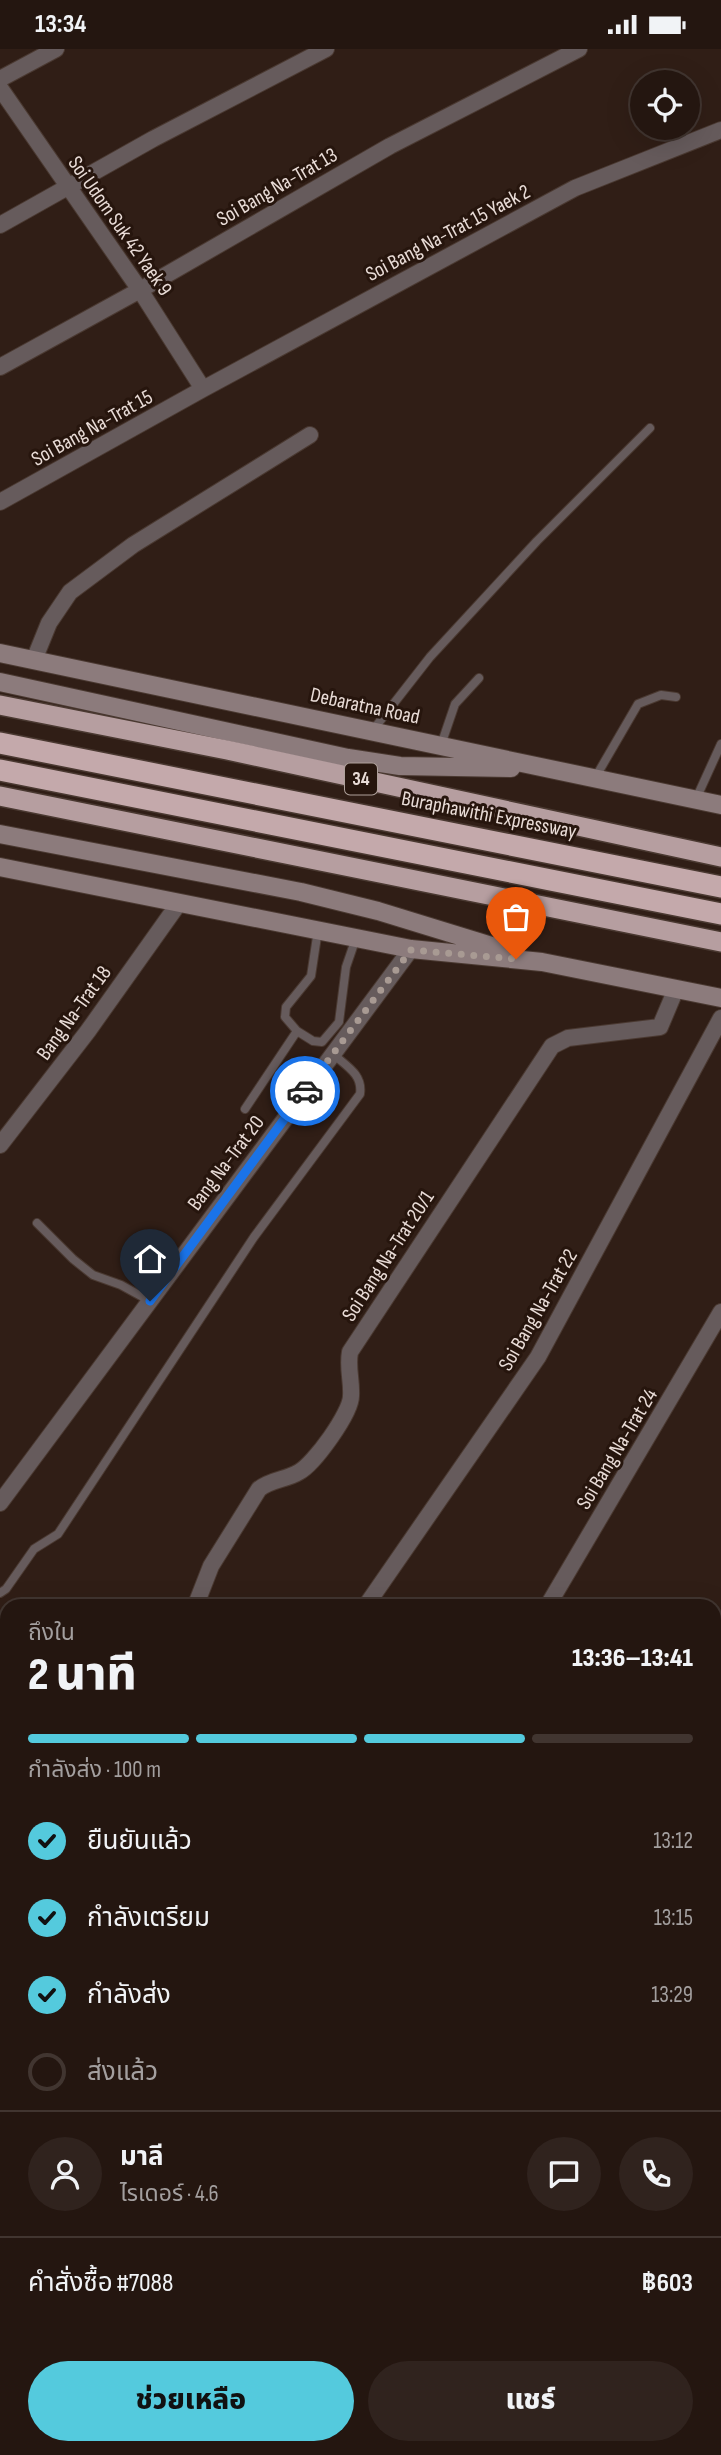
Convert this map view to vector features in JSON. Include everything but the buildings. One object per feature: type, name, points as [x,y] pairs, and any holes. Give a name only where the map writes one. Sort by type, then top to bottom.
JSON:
[{"type":"highway","name":"34","points":[[0,705],[227,750],[721,857]]},
{"type":"highway","name":"Buraphawithi Expressway","points":[[0,743],[721,887]]},
{"type":"highway","points":[[0,770],[721,914]]},
{"type":"highway","points":[[0,796],[721,942]]},
{"type":"main road","name":"Debaratna Road","points":[[0,653],[721,805]]},
{"type":"main road","points":[[0,682],[348,758],[400,766],[553,769]]},
{"type":"main road","points":[[0,834],[301,892],[377,911],[542,962],[721,998]]},
{"type":"main road","points":[[0,867],[411,950],[542,962]]},
{"type":"street","points":[[0,79],[56,49]]},
{"type":"street","points":[[0,225],[153,139],[326,49]]},
{"type":"street","name":"Soi Bang Na-Trat 13","points":[[0,367],[390,146],[579,49]]},
{"type":"street","name":"Soi Udom Suk 42 Yaek 9","points":[[0,89],[140,290],[203,389]]},
{"type":"street","name":"Soi Bang Na-Trat 15 Yaek 2","points":[[203,389],[575,188],[721,130]]},
{"type":"street","name":"Soi Bang Na-Trat 15","points":[[0,502],[203,389]]},
{"type":"street","points":[[34,660],[49,622],[70,592],[133,545],[310,435]]},
{"type":"street","name":"Bang Na-Trat 18","points":[[0,1145],[88,1031],[179,903]]},
{"type":"street","name":"Bang Na-Trat 20","points":[[0,1503],[411,950]]},
{"type":"street","name":"Soi Bang Na-Trat 20/1","points":[[198,1599],[211,1566],[259,1489],[270,1481],[298,1473],[310,1465],[348,1409],[351,1397],[347,1366],[351,1353],[552,1046],[568,1038],[660,1027],[677,989]]},
{"type":"street","name":"Soi Bang Na-Trat 22","points":[[371,1599],[538,1357],[721,1019]]},
{"type":"street","name":"Soi Bang Na-Trat 24","points":[[552,1599],[721,1312]]},
{"type":"lane","points":[[372,730],[430,657],[537,541],[650,428]]},
{"type":"lane","points":[[441,745],[455,705],[479,678]]},
{"type":"lane","points":[[595,779],[638,704],[661,695],[676,697]]},
{"type":"lane","points":[[696,799],[721,744]]},
{"type":"lane","points":[[318,930],[311,976],[286,1007],[285,1017],[297,1031],[313,1041],[323,1042],[339,1022],[346,967],[356,938]]},
{"type":"lane","points":[[245,1109],[297,1031]]},
{"type":"lane","points":[[0,1593],[6,1589],[34,1549],[58,1534],[254,1237],[360,1094],[361,1083],[358,1076],[332,1054]]},
{"type":"lane","points":[[37,1223],[72,1259],[93,1275],[121,1285],[150,1301]]},
{"type":"way so far","points":[[305,1091],[411,950],[516,959]]},
{"type":"route","points":[[150,1301],[305,1091]]}]
